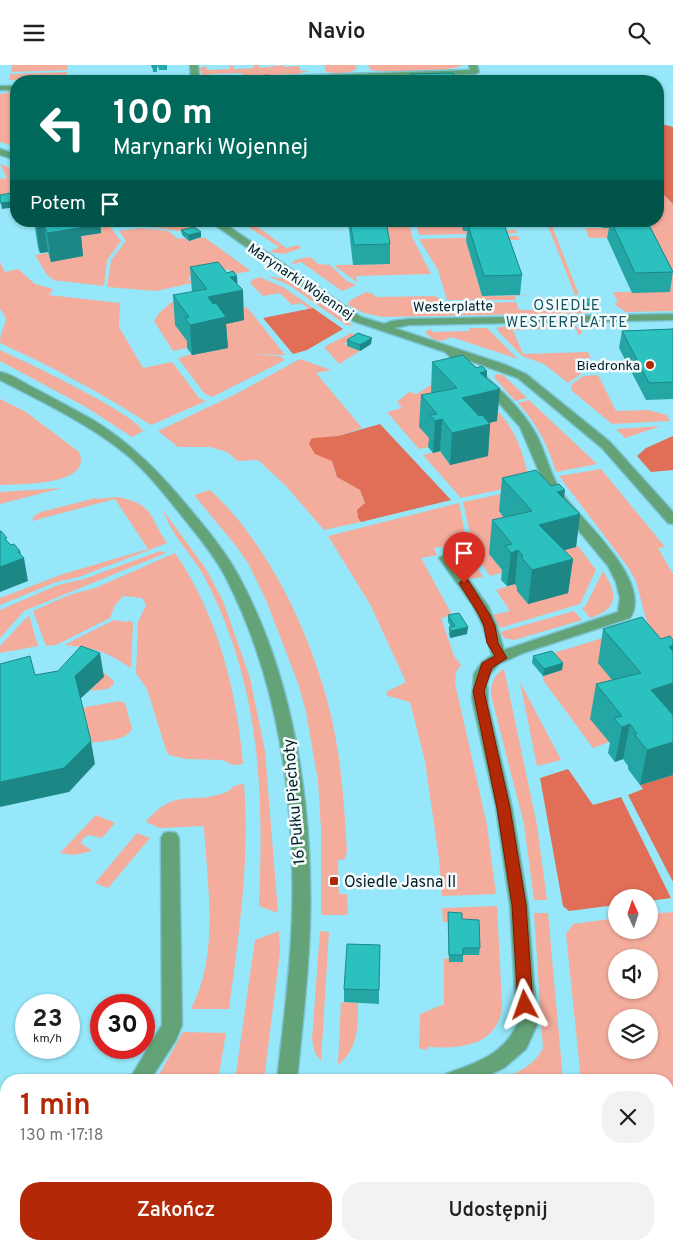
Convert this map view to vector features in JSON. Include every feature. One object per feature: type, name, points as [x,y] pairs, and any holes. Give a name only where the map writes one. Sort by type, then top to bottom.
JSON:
[{"type":"street","points":[[324,75],[474,68]]},
{"type":"street","name":"Marynarki Wojennej","points":[[223,227],[349,314],[368,323],[502,367],[522,376],[606,445],[673,520]]},
{"type":"street","name":"Westerplatte","points":[[385,328],[392,324],[409,322],[673,317]]},
{"type":"street","name":"Marynarki Wojennej","points":[[449,350],[520,418],[536,446],[552,487],[620,572],[628,597],[625,615],[603,624],[543,641],[486,666],[478,691],[504,808],[519,905],[526,1025],[519,1043],[500,1060],[470,1074]]},
{"type":"street","name":"16 Pułku Piechoty","points":[[0,375],[60,405],[124,446],[172,493],[231,574],[245,601],[272,673],[286,728],[293,767],[298,821],[301,923],[288,1074]]},
{"type":"street","points":[[446,558],[485,615],[490,626],[492,643],[501,658]]},
{"type":"street","points":[[143,1074],[170,1034],[172,1025],[170,838]]},
{"type":"shaded area","points":[[12,65],[68,65],[67,70],[11,72]]},
{"type":"shaded area","points":[[230,65],[234,66],[234,69],[254,68],[254,65],[259,65],[259,68],[283,65],[284,67],[299,66],[301,71],[309,71],[298,74],[243,75],[242,73],[202,75],[200,68],[206,66],[207,70],[230,69]]},
{"type":"shaded area","points":[[324,65],[356,65],[357,68],[346,73],[334,73],[326,72]]},
{"type":"shaded area","points":[[368,65],[463,65],[446,69],[404,72],[371,70]]},
{"type":"shaded area","points":[[67,72],[66,75],[10,75],[9,80],[10,74]]},
{"type":"shaded area","points":[[454,74],[457,75],[412,75]]},
{"type":"shaded area","points":[[10,91],[10,145],[0,142],[0,94]]},
{"type":"shaded area","points":[[664,125],[673,127],[673,204],[664,195]]},
{"type":"shaded area","points":[[0,164],[10,168],[10,197],[0,195],[0,179],[7,178]]},
{"type":"shaded area","points":[[664,195],[673,204],[673,311],[626,312],[614,304],[618,302],[613,292],[669,292],[643,237],[589,238],[585,228],[664,227]]},
{"type":"shaded area","points":[[92,227],[110,227],[121,241],[107,260],[104,286],[52,280],[47,275],[35,255],[48,253],[52,262],[70,238]]},
{"type":"shaded area","points":[[150,227],[196,227],[199,229],[186,232]]},
{"type":"shaded area","points":[[248,227],[258,227],[286,248],[299,245],[301,248],[284,254],[269,252],[279,247]]},
{"type":"shaded area","points":[[383,227],[410,227],[412,237],[431,274],[356,276],[357,282],[335,265],[390,264]]},
{"type":"shaded area","points":[[417,227],[485,227],[497,230],[516,230],[517,233],[419,235]]},
{"type":"shaded area","points":[[548,227],[552,227],[579,295],[575,295]]},
{"type":"shaded area","points":[[141,228],[168,231],[178,239],[186,238],[189,241],[204,237],[251,271],[233,274],[228,269],[188,277],[192,283],[156,291],[107,287],[111,260],[126,241],[119,231]]},
{"type":"shaded area","points":[[518,236],[520,240],[466,241],[482,296],[539,295],[515,296],[516,300],[447,300],[438,270],[419,239]]},
{"type":"shaded area","points":[[307,257],[312,258],[318,264],[330,265],[347,281],[356,285],[342,291],[301,262],[290,265],[295,260]]},
{"type":"shaded area","points":[[0,262],[5,272],[18,269],[35,284],[53,289],[49,295],[120,303],[119,327],[143,368],[172,362],[199,398],[206,401],[151,425],[77,381],[0,343],[6,318],[0,309]]},
{"type":"shaded area","points":[[267,276],[286,279],[354,326],[346,325],[289,285]]},
{"type":"shaded area","points":[[259,277],[283,287],[313,308],[309,309],[301,303],[292,305],[280,293],[263,296],[250,283]]},
{"type":"shaded area","points":[[366,292],[374,294],[375,297],[435,296],[448,304],[516,302],[519,310],[591,311],[590,313],[382,317],[364,313],[348,305],[349,301]]},
{"type":"shaded area","points":[[177,298],[191,347],[173,351],[154,321],[159,313]]},
{"type":"shaded area","points":[[247,307],[285,355],[247,354],[279,356],[285,360],[212,397],[204,393],[178,358],[204,346],[235,310]]},
{"type":"shaded area","points":[[313,308],[343,329],[307,350],[293,354],[263,318]]},
{"type":"shaded area","points":[[575,326],[581,330],[581,334],[578,335],[576,328],[513,330],[523,354],[588,352],[591,358],[574,359],[581,374],[568,383],[544,364],[522,356],[497,330],[497,327]]},
{"type":"shaded area","points":[[469,328],[487,328],[518,359],[451,337],[439,341],[430,337],[425,332],[431,329],[432,332],[469,331]]},
{"type":"shaded area","points":[[351,333],[357,336],[344,344],[360,351],[339,364],[324,347]]},
{"type":"shaded area","points":[[0,350],[100,400],[120,412],[143,431],[132,437],[86,407],[0,361]]},
{"type":"shaded area","points":[[300,359],[331,370],[316,373],[362,428],[338,436],[311,439],[327,458],[332,461],[337,477],[360,490],[365,504],[357,513],[361,522],[324,530],[286,486],[258,460],[238,461],[227,452],[210,447],[178,447],[158,431],[234,395]]},
{"type":"shaded area","points":[[496,374],[503,375],[527,398],[515,401],[494,377]]},
{"type":"shaded area","points":[[598,375],[616,411],[648,410],[667,415],[670,421],[612,424],[571,390],[571,385],[583,376]]},
{"type":"shaded area","points":[[434,383],[420,427],[436,446],[419,449],[387,412],[402,408],[397,402],[409,392],[417,394]]},
{"type":"shaded area","points":[[0,399],[26,412],[79,452],[81,463],[76,471],[52,481],[0,485]]},
{"type":"shaded area","points":[[529,400],[597,464],[556,472],[541,435],[518,403]]},
{"type":"shaded area","points":[[497,411],[514,434],[529,478],[522,485],[461,498],[423,455],[440,451],[450,465],[460,429]]},
{"type":"shaded area","points":[[380,424],[451,500],[361,522],[358,518],[357,510],[365,503],[360,490],[337,477],[332,461],[315,454],[309,444],[311,439],[314,438],[338,436]]},
{"type":"shaded area","points":[[661,426],[625,438],[616,429]]},
{"type":"shaded area","points":[[673,436],[673,470],[651,472],[637,456],[646,448]]},
{"type":"shaded area","points":[[601,469],[665,547],[658,548],[673,574],[673,654],[652,630],[646,619],[636,581],[628,567],[559,476]]},
{"type":"shaded area","points":[[62,488],[58,489],[0,504],[0,492]]},
{"type":"shaded area","points":[[528,488],[499,512],[528,545],[489,554],[504,572],[490,576],[475,554],[463,502]]},
{"type":"shaded area","points":[[210,490],[234,515],[256,544],[277,577],[294,611],[322,683],[332,718],[341,777],[347,851],[345,859],[338,860],[339,894],[347,894],[348,915],[321,915],[321,830],[318,781],[306,712],[298,683],[266,600],[248,563],[194,495]]},
{"type":"shaded area","points":[[117,497],[138,503],[145,508],[167,543],[79,577],[56,582],[0,605],[0,598],[63,574],[148,549],[115,499],[32,521],[34,516],[41,512],[96,498]]},
{"type":"shaded area","points":[[459,503],[469,554],[483,577],[470,579],[450,546],[434,548],[437,555],[421,558],[452,615],[441,618],[454,656],[461,665],[456,672],[455,683],[487,825],[496,894],[442,896],[439,859],[425,761],[410,702],[388,696],[386,692],[406,682],[370,604],[328,536]]},
{"type":"shaded area","points":[[162,509],[206,569],[223,601],[250,678],[265,751],[278,913],[259,906],[259,778],[247,697],[237,657],[223,616],[204,576],[174,533]]},
{"type":"shaded area","points":[[578,546],[596,570],[580,604],[500,628],[492,615],[510,611],[496,590],[515,584],[519,590],[535,558]]},
{"type":"shaded area","points":[[160,551],[166,553],[24,611],[0,638],[0,610],[58,585],[84,579]]},
{"type":"shaded area","points":[[175,553],[202,601],[222,654],[236,708],[243,764],[233,765],[223,760],[186,759],[169,755],[147,689],[136,673],[138,622],[146,605],[142,598],[123,596],[115,605],[110,618],[56,645],[46,646],[33,611],[69,595],[95,588]]},
{"type":"shaded area","points":[[603,571],[611,587],[613,600],[606,610],[590,618],[582,608],[585,607]]},
{"type":"shaded area","points":[[574,611],[582,620],[514,640],[504,638],[500,632]]},
{"type":"shaded area","points":[[29,615],[38,646],[0,653],[0,646]]},
{"type":"shaded area","points":[[114,620],[128,622],[129,620],[133,623],[131,668],[100,651],[64,645]]},
{"type":"shaded area","points":[[606,637],[635,708],[609,742],[593,748],[543,680],[543,676],[534,659]]},
{"type":"shaded area","points":[[98,668],[114,681],[114,684],[108,689],[90,691],[103,677]]},
{"type":"shaded area","points":[[504,669],[537,825],[547,900],[534,900],[524,824],[491,695],[494,680]]},
{"type":"shaded area","points":[[520,682],[559,756],[561,760],[537,766]]},
{"type":"shaded area","points":[[119,701],[125,703],[132,729],[125,736],[119,738],[90,743],[81,708]]},
{"type":"shaded area","points":[[568,769],[593,805],[621,797],[671,898],[658,900],[658,889],[608,889],[608,906],[569,911],[563,906],[540,778]]},
{"type":"shaded area","points":[[673,775],[673,882],[628,795],[643,789],[640,785]]},
{"type":"shaded area","points":[[244,784],[245,869],[229,1009],[191,1009],[200,988],[206,966],[209,942],[209,895],[204,826],[160,828],[146,822],[166,804],[183,799],[212,796],[227,792],[236,785]]},
{"type":"shaded area","points":[[96,815],[115,823],[102,838],[89,835],[83,838],[81,843],[91,851],[75,855],[60,853]]},
{"type":"shaded area","points":[[137,833],[150,838],[108,888],[95,883]]},
{"type":"shaded area","points":[[497,906],[502,1005],[499,1019],[494,1029],[486,1037],[465,1045],[428,1047],[427,1050],[419,1048],[420,1014],[444,1004],[444,959],[449,958],[449,962],[462,955],[479,955],[448,922],[443,922],[442,908]]},
{"type":"shaded area","points":[[673,912],[673,1074],[580,1074],[566,934],[573,924],[608,919],[608,939],[658,939],[658,913]]},
{"type":"shaded area","points":[[534,913],[548,913],[562,1074],[513,1074],[535,1060],[543,1048]]},
{"type":"shaded area","points":[[279,931],[280,952],[265,1074],[236,1074],[255,940]]},
{"type":"shaded area","points":[[320,931],[329,932],[321,1061],[315,1053],[312,1039]]},
{"type":"shaded area","points":[[341,1002],[358,1003],[358,1021],[356,1037],[350,1052],[338,1065]]},
{"type":"shaded area","points":[[183,1032],[226,1033],[219,1074],[159,1074]]},
{"type":"building","points":[[453,73],[454,75],[410,75]]},
{"type":"building","points":[[10,193],[10,202],[0,203],[0,195]]},
{"type":"building","points":[[45,227],[80,228],[47,233]]},
{"type":"building","points":[[194,227],[201,232],[188,235],[181,230]]},
{"type":"building","points":[[351,227],[387,227],[390,244],[354,245]]},
{"type":"building","points":[[469,227],[505,227],[522,275],[484,276]]},
{"type":"building","points":[[614,227],[650,227],[673,272],[635,273]]},
{"type":"building","points":[[218,262],[227,273],[233,271],[237,276],[230,277],[243,290],[208,297],[213,304],[216,303],[226,317],[190,325],[185,318],[189,317],[173,295],[207,289],[190,267]]},
{"type":"building","points":[[590,299],[592,304],[565,304],[563,300]]},
{"type":"building","points":[[673,329],[673,382],[649,383],[622,331]]},
{"type":"building","points":[[358,333],[372,338],[360,345],[347,340]]},
{"type":"building","points":[[463,355],[476,368],[482,366],[487,371],[480,373],[500,389],[462,398],[479,416],[482,415],[490,424],[452,433],[442,419],[435,421],[430,415],[437,414],[421,395],[457,388],[432,362]]},
{"type":"building","points":[[536,470],[551,486],[559,484],[565,490],[557,492],[580,514],[539,525],[573,559],[532,570],[521,557],[523,556],[518,550],[511,553],[505,546],[512,544],[492,520],[532,511],[502,478]]},
{"type":"building","points":[[0,531],[11,545],[14,544],[24,558],[0,567]]},
{"type":"building","points":[[459,613],[468,627],[451,631],[449,627],[455,626],[448,615]]},
{"type":"building","points":[[642,617],[661,639],[670,636],[673,640],[673,645],[669,647],[673,651],[673,683],[651,690],[673,715],[673,742],[647,750],[634,734],[637,734],[630,724],[622,727],[614,718],[622,716],[596,684],[641,673],[603,629]]},
{"type":"building","points":[[81,646],[100,653],[75,676],[91,741],[64,768],[0,782],[0,664],[30,656],[35,675],[58,671]]},
{"type":"building","points":[[552,651],[563,663],[544,669],[533,656]]},
{"type":"building","points":[[448,912],[462,913],[462,919],[479,920],[480,948],[463,948],[463,955],[449,955]]},
{"type":"building","points":[[347,944],[380,945],[379,990],[344,989]]},
{"type":"place","name":"Biedronka","points":[[650,365]]},
{"type":"place","name":"Osiedle Jasna II","points":[[334,881]]},
{"type":"district","name":"OSIEDLE WESTERPLATTE","points":[[567,314]]},
{"type":"route","points":[[464,583],[485,615],[490,626],[492,643],[501,658],[486,666],[478,691],[504,808],[519,905],[525,1005]]}]
